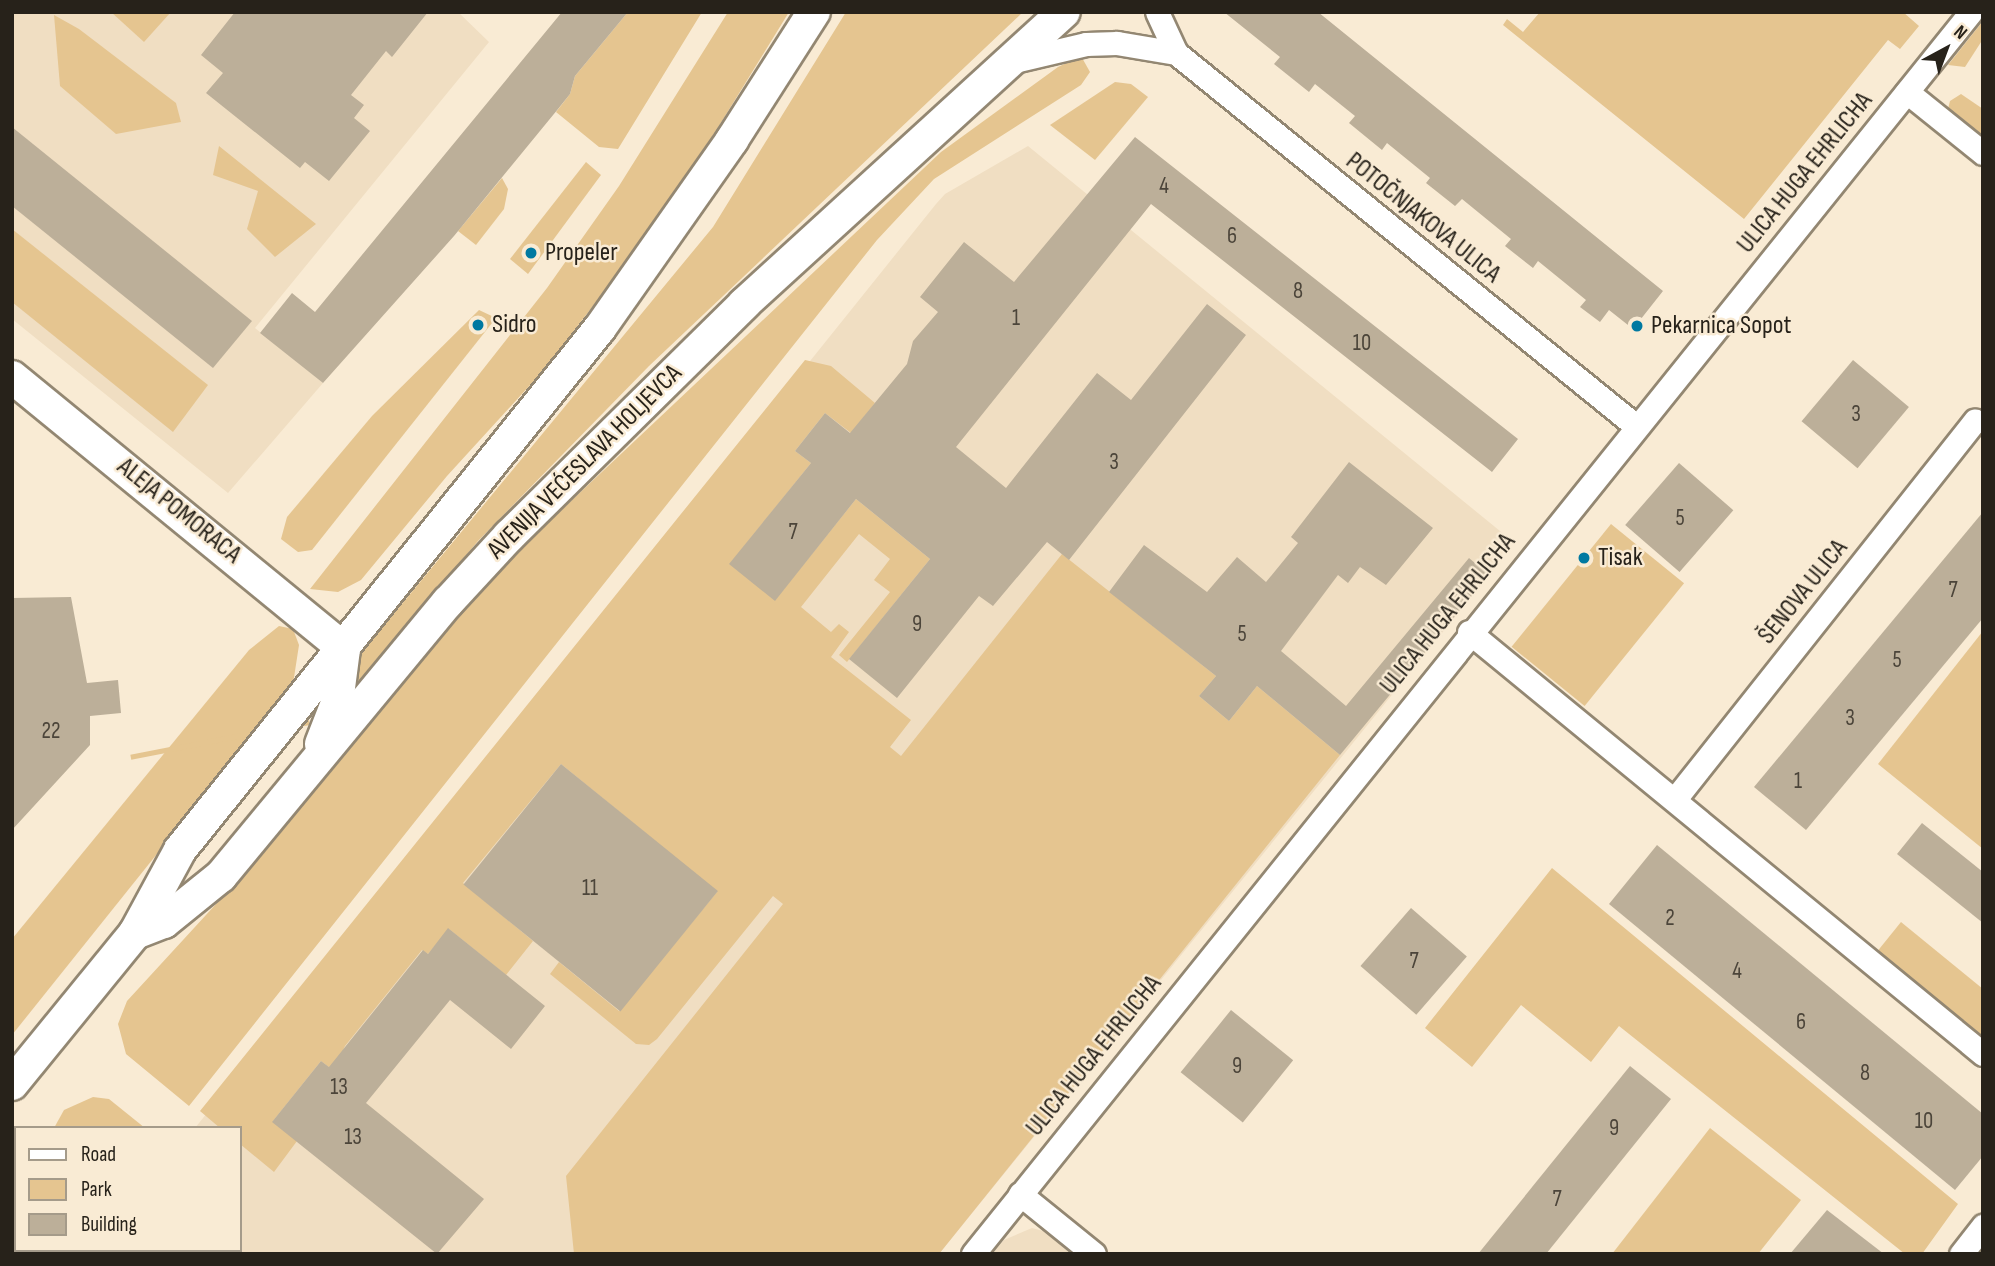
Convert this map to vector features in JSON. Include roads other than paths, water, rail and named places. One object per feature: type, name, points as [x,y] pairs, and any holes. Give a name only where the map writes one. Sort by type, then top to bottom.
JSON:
[{"type":"street","name":"AVENIJA VEĆESLAVA HOLJEVCA","points":[[12,1084],[135,933],[180,850],[344,649],[630,287],[814,12]]},
{"type":"street","name":"AVENIJA VEĆESLAVA HOLJEVCA","points":[[135,933],[164,922],[221,876],[448,602],[509,536],[744,304],[1014,61],[1064,12]]},
{"type":"street","name":"POTOČNJAKOVA ULICA","points":[[1157,12],[1176,53],[1636,426]]},
{"type":"street","name":"ULICA HUGA EHRLICHA","points":[[973,1254],[1469,632],[1971,12]]},
{"type":"street","name":"POTOČNJAKOVA ULICA","points":[[1014,61],[1086,44],[1117,43],[1176,53]]},
{"type":"street","points":[[1907,92],[1983,153]]},
{"type":"street","name":"ALEJA POMORACA","points":[[12,377],[344,649]]},
{"type":"street","name":"ŠENOVA ULICA","points":[[1675,799],[1975,421]]},
{"type":"street","points":[[1469,632],[1983,1054]]},
{"type":"street","points":[[300,783],[329,729],[342,677],[344,649]]},
{"type":"street","points":[[1020,1194],[1094,1254]]},
{"type":"street","points":[[1961,1254],[1983,1226]]},
{"type":"place","name":"Propeler","points":[[531,253]]},
{"type":"place","name":"Sidro","points":[[478,325]]},
{"type":"place","name":"Pekarnica Sopot","points":[[1637,326]]},
{"type":"place","name":"Tisak","points":[[1584,558]]}]
